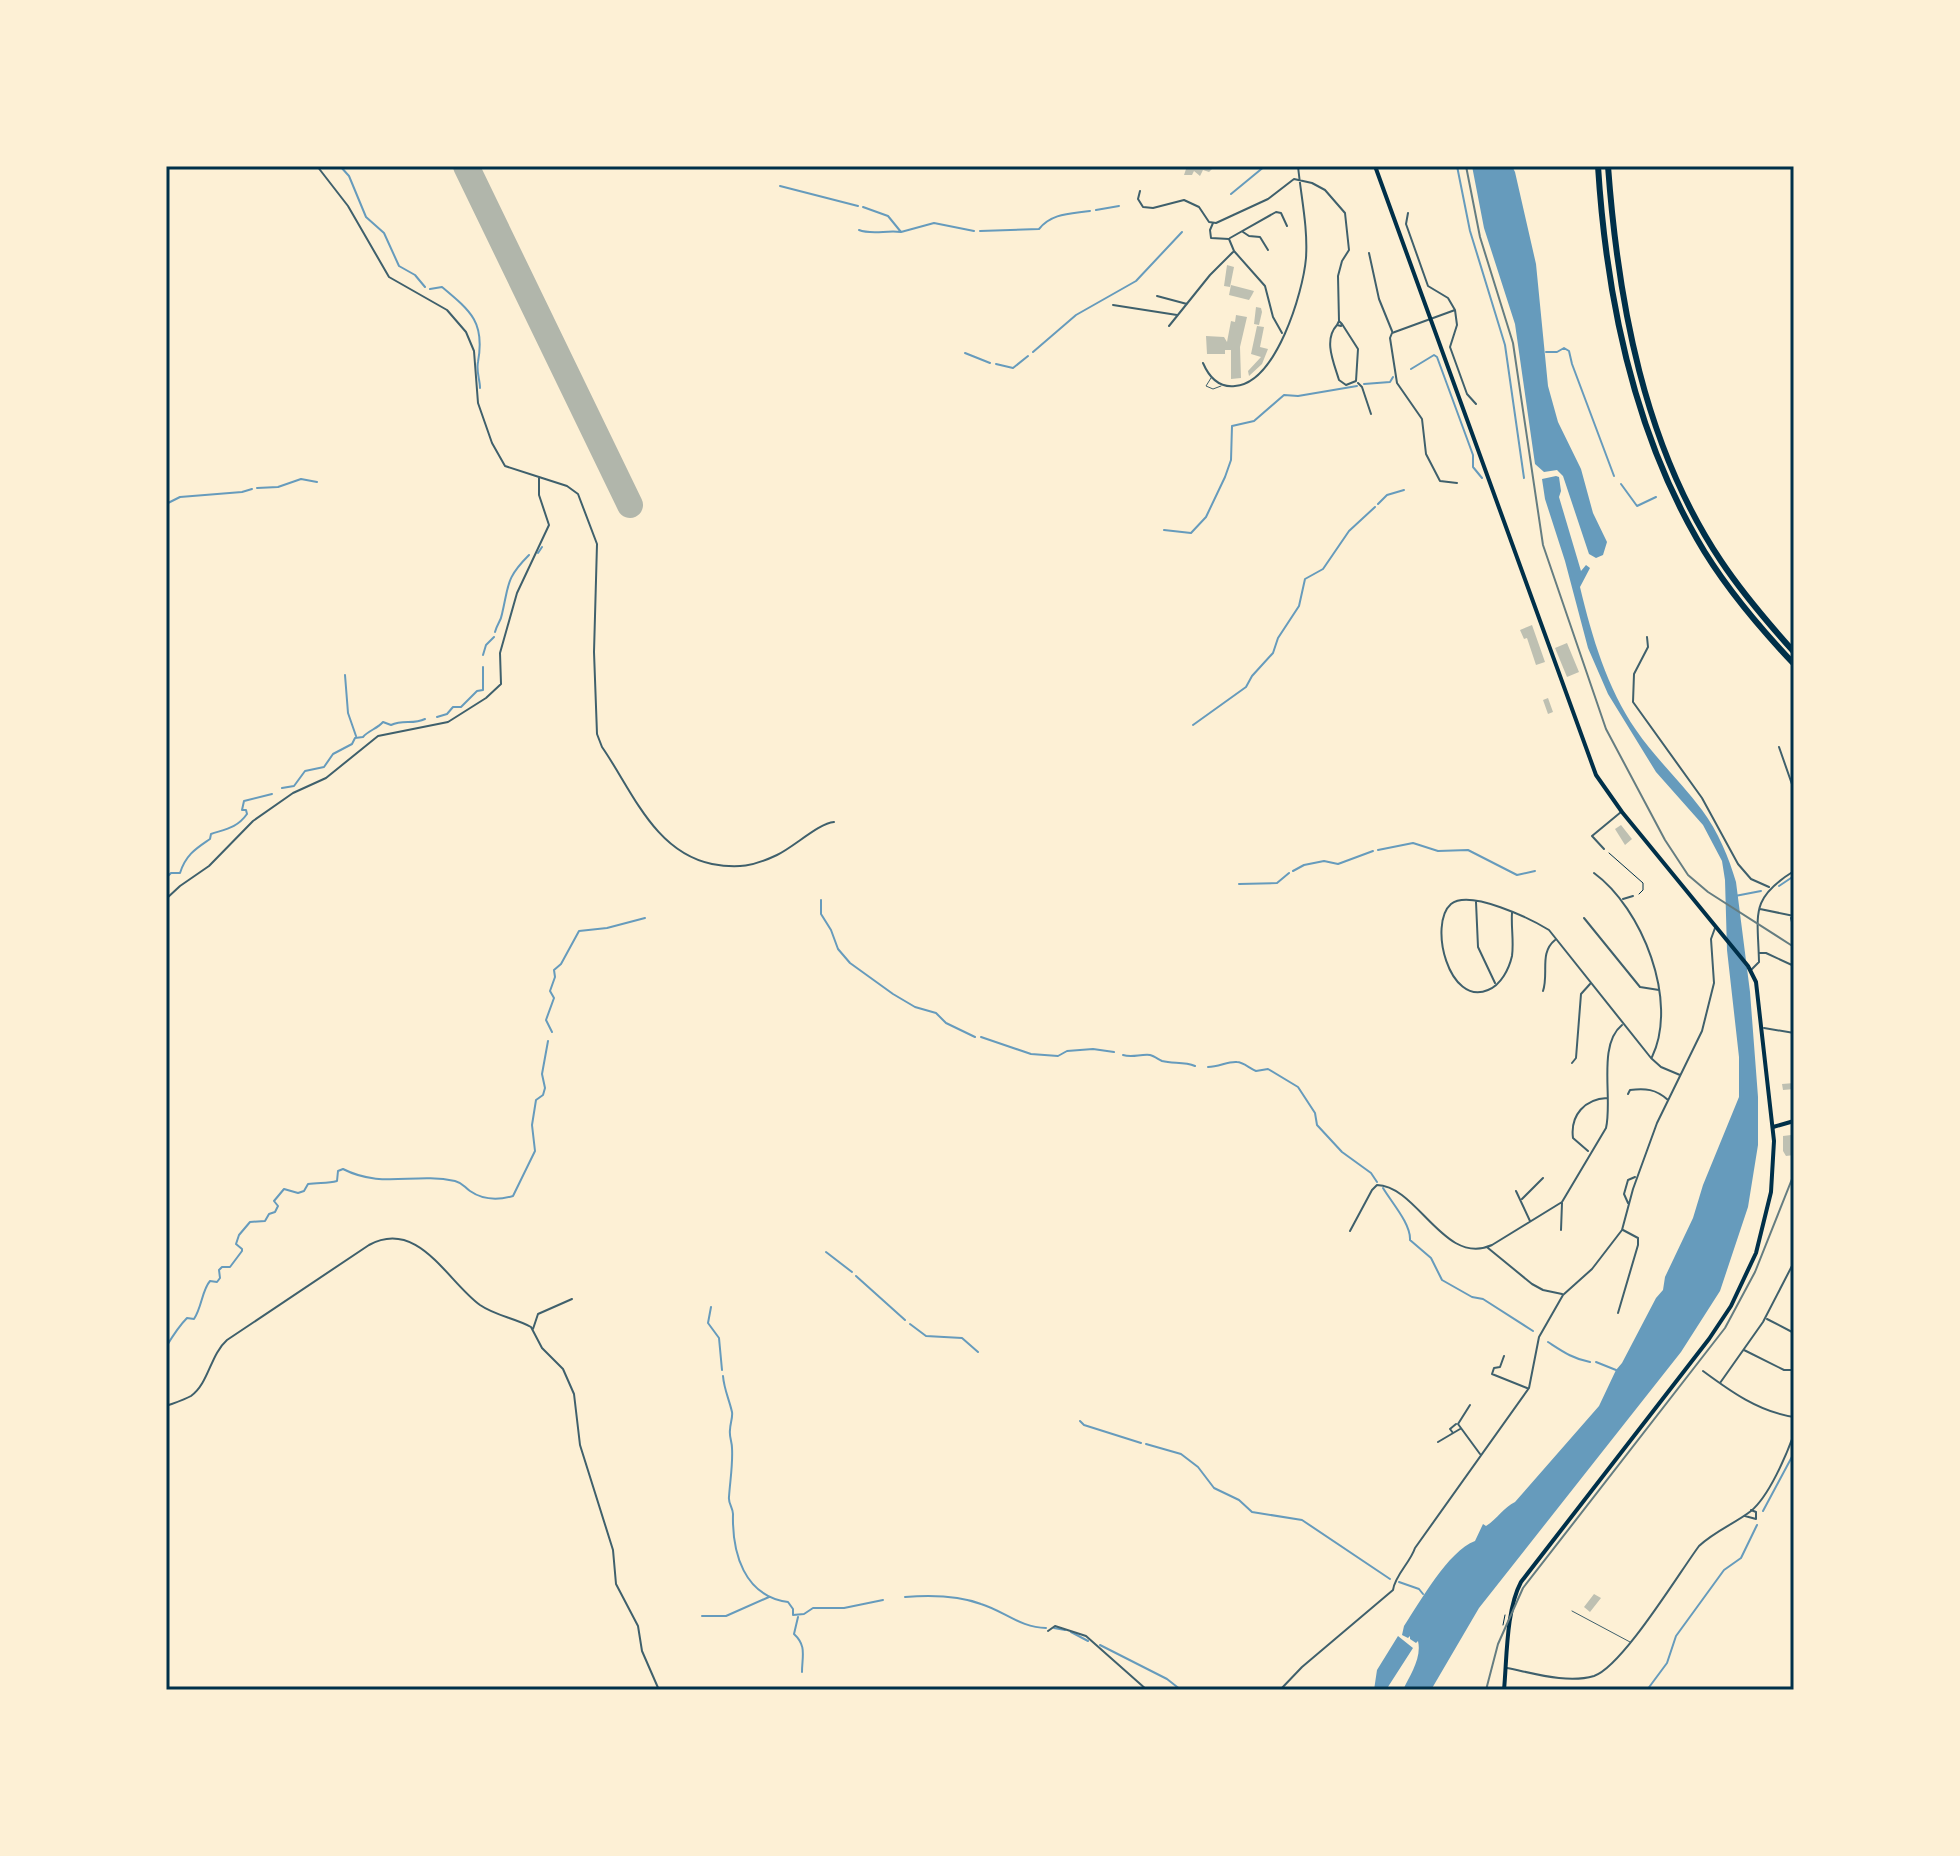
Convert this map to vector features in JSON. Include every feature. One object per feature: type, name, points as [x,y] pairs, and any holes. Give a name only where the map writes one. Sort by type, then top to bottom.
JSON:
[{"type":"highway","points":[[1598,166],[1611,284],[1624,351],[1644,423],[1666,477],[1697,539],[1753,619],[1794,664]]},
{"type":"highway","points":[[1608,166],[1615,247],[1635,353],[1674,473],[1720,559],[1743,593],[1794,652]]},
{"type":"main road","points":[[1375,166],[1596,775],[1622,812],[1749,968],[1756,982],[1773,1127],[1771,1192],[1765,1224],[1746,1278],[1709,1339],[1521,1582],[1512,1607],[1504,1690]]},
{"type":"main road","points":[[1773,1127],[1794,1121]]},
{"type":"street","points":[[317,166],[343,197],[389,277],[447,310],[459,321],[473,345],[478,403],[500,461],[505,466],[567,486],[578,494],[598,551],[594,652],[597,734],[649,821],[680,852],[700,861],[736,868],[753,866],[775,856],[825,823],[834,822]]},
{"type":"street","points":[[1203,363],[1211,378],[1223,385],[1238,386],[1255,379],[1268,365],[1283,334],[1299,292],[1306,258],[1298,166]]},
{"type":"street","points":[[1287,226],[1281,213],[1276,212],[1229,239],[1211,238],[1210,230],[1213,223],[1259,203],[1285,184],[1299,179],[1332,195],[1345,213],[1349,250],[1338,276],[1339,323],[1358,349],[1356,381],[1362,387],[1371,414]]},
{"type":"street","points":[[1140,191],[1138,199],[1143,207],[1153,208],[1184,200],[1199,207],[1203,216],[1213,223]]},
{"type":"street","points":[[1408,213],[1406,224],[1428,286],[1448,298],[1455,310],[1457,325],[1450,347],[1467,394],[1476,404]]},
{"type":"street","points":[[1243,232],[1260,237],[1268,250]]},
{"type":"street","points":[[1229,239],[1234,251],[1265,286],[1273,317],[1283,334]]},
{"type":"street","points":[[1169,326],[1210,275],[1234,251]]},
{"type":"street","points":[[1369,253],[1379,299],[1392,333],[1390,338],[1397,383],[1422,419],[1426,454],[1431,466],[1440,481],[1457,483]]},
{"type":"street","points":[[1157,296],[1187,304]]},
{"type":"street","points":[[1113,305],[1178,316]]},
{"type":"street","points":[[1392,333],[1455,310]]},
{"type":"street","points":[[1339,323],[1332,330],[1330,345],[1339,380],[1346,385],[1356,381]]},
{"type":"street","points":[[166,899],[209,866],[253,821],[293,793],[326,778],[372,740],[386,733],[448,722],[498,688],[500,653],[517,593],[549,525],[539,495],[539,477]]},
{"type":"street","points":[[1647,637],[1648,647],[1634,674],[1633,702],[1702,798],[1738,864],[1751,879],[1769,887]]},
{"type":"street","points":[[1779,747],[1794,790]]},
{"type":"street","points":[[1604,849],[1592,836],[1622,812]]},
{"type":"street","points":[[1749,968],[1759,962],[1758,908],[1769,887],[1794,871]]},
{"type":"street","points":[[1594,873],[1622,900],[1649,954],[1660,990],[1659,1032],[1651,1058]]},
{"type":"street","points":[[1622,900],[1633,896]]},
{"type":"street","points":[[1512,913],[1511,958],[1507,971],[1496,985],[1482,992],[1463,987],[1452,974],[1444,955],[1443,921],[1455,901],[1476,900],[1534,920],[1549,930],[1651,1058],[1661,1067],[1681,1076]]},
{"type":"street","points":[[1476,900],[1478,947],[1496,985]]},
{"type":"street","points":[[1758,908],[1792,917],[1794,930]]},
{"type":"street","points":[[1584,918],[1640,987],[1660,990]]},
{"type":"street","points":[[1280,1690],[1302,1667],[1393,1590],[1415,1548],[1529,1388],[1539,1337],[1563,1295],[1592,1269],[1622,1230],[1636,1177],[1707,1017],[1715,976],[1711,932],[1716,927]]},
{"type":"street","points":[[1543,991],[1546,984],[1546,951],[1556,939]]},
{"type":"street","points":[[1759,953],[1766,953],[1794,966]]},
{"type":"street","points":[[1572,1063],[1576,1058],[1581,994],[1590,983]]},
{"type":"street","points":[[1350,1231],[1372,1190],[1382,1185],[1401,1194],[1449,1238],[1470,1248],[1487,1247],[1562,1202],[1606,1128],[1611,1039],[1614,1031],[1623,1024]]},
{"type":"street","points":[[1763,1028],[1794,1033]]},
{"type":"street","points":[[1628,1094],[1630,1090],[1653,1090],[1669,1101]]},
{"type":"street","points":[[1591,1152],[1573,1138],[1574,1120],[1586,1104],[1595,1099],[1608,1098]]},
{"type":"street","points":[[1628,1204],[1624,1194],[1628,1180],[1636,1177]]},
{"type":"street","points":[[1521,1200],[1543,1178]]},
{"type":"street","points":[[1516,1191],[1530,1222]]},
{"type":"street","points":[[1561,1230],[1562,1202]]},
{"type":"street","points":[[1618,1313],[1638,1245],[1638,1238],[1622,1230]]},
{"type":"street","points":[[166,1406],[194,1393],[218,1348],[227,1340],[369,1245],[385,1239],[398,1239],[427,1252],[481,1306],[497,1315],[528,1324],[542,1348],[558,1363],[570,1382],[576,1402],[580,1445],[615,1563],[616,1584],[638,1626],[642,1651],[659,1690]]},
{"type":"street","points":[[1487,1247],[1532,1284],[1563,1295]]},
{"type":"street","points":[[1720,1383],[1765,1318],[1794,1262]]},
{"type":"street","points":[[533,1330],[538,1314],[572,1299]]},
{"type":"street","points":[[1765,1318],[1794,1333]]},
{"type":"street","points":[[1744,1350],[1784,1370],[1794,1370]]},
{"type":"street","points":[[1504,1356],[1500,1367],[1494,1368],[1492,1374],[1529,1388]]},
{"type":"street","points":[[1703,1371],[1775,1414],[1794,1417]]},
{"type":"street","points":[[1438,1442],[1454,1434],[1470,1405]]},
{"type":"street","points":[[1459,1426],[1481,1455]]},
{"type":"street","points":[[1454,1434],[1450,1429],[1459,1426]]},
{"type":"street","points":[[1506,1668],[1562,1677],[1594,1676],[1614,1662],[1699,1546],[1719,1529],[1751,1510],[1762,1498],[1794,1434]]},
{"type":"street","points":[[1744,1515],[1756,1519],[1756,1512],[1751,1510]]},
{"type":"street","points":[[1048,1631],[1055,1626],[1086,1636],[1147,1690]]},
{"type":"lane","points":[[1211,378],[1206,386],[1209,388],[1223,385]]},
{"type":"lane","points":[[1572,1611],[1630,1642]]},
{"type":"path","points":[[1604,849],[1643,883],[1641,894],[1633,896]]},
{"type":"path","points":[[1505,1613],[1501,1623],[1507,1630]]},
{"type":"water","points":[[1472,166],[1512,166],[1515,172],[1536,264],[1548,386],[1558,422],[1581,469],[1593,513],[1607,542],[1603,555],[1596,558],[1589,554],[1563,476],[1557,470],[1544,472],[1535,464],[1515,324],[1484,228]]},
{"type":"water","points":[[1559,477],[1559,497],[1581,571],[1586,565],[1590,568],[1580,587],[1595,643],[1609,679],[1636,730],[1708,818],[1736,882],[1750,992],[1758,1097],[1758,1145],[1748,1207],[1720,1291],[1681,1352],[1479,1608],[1431,1690],[1403,1690],[1415,1666],[1419,1647],[1418,1641],[1416,1643],[1410,1636],[1402,1635],[1404,1626],[1445,1566],[1475,1541],[1483,1524],[1486,1526],[1515,1502],[1599,1406],[1616,1370],[1663,1290],[1665,1277],[1693,1218],[1739,1097],[1739,1057],[1727,950],[1722,861],[1703,825],[1656,772],[1608,694],[1588,648],[1545,499],[1542,479]]},
{"type":"water","points":[[1398,1636],[1413,1648],[1386,1690],[1374,1690],[1377,1670]]},
{"type":"building","points":[[1187,166],[1215,166],[1209,172],[1203,170],[1200,176],[1194,171],[1192,175],[1184,175]]},
{"type":"building","points":[[1227,265],[1234,267],[1230,287],[1224,286]]},
{"type":"building","points":[[1231,285],[1254,291],[1249,300],[1229,295]]},
{"type":"building","points":[[1256,307],[1261,308],[1262,312],[1259,325],[1254,324]]},
{"type":"building","points":[[1236,315],[1247,317],[1240,347],[1241,378],[1231,379],[1231,350],[1225,350],[1225,354],[1207,354],[1206,336],[1224,337],[1227,342],[1231,321],[1235,322]]},
{"type":"building","points":[[1257,326],[1264,327],[1260,347],[1268,349],[1262,364],[1249,376],[1248,371],[1261,357],[1251,354]]},
{"type":"building","points":[[1532,625],[1545,662],[1536,665],[1527,638],[1524,639],[1520,630]]},
{"type":"building","points":[[1567,643],[1579,672],[1567,677],[1555,648]]},
{"type":"building","points":[[1548,698],[1553,712],[1548,714],[1543,700]]},
{"type":"building","points":[[1621,825],[1632,839],[1625,845],[1615,829]]},
{"type":"building","points":[[1794,1083],[1794,1089],[1783,1090],[1782,1084]]},
{"type":"building","points":[[1791,1135],[1794,1155],[1786,1156],[1783,1136]]},
{"type":"building","points":[[1594,1594],[1601,1598],[1590,1612],[1584,1607]]},
{"type":"waterway","points":[[340,166],[349,176],[366,217],[384,233],[399,266],[415,275],[425,287]]},
{"type":"waterway","points":[[1231,194],[1265,166]]},
{"type":"waterway","points":[[1457,166],[1470,231],[1505,345],[1524,478]]},
{"type":"waterway","points":[[780,186],[858,206]]},
{"type":"waterway","points":[[1096,210],[1119,206]]},
{"type":"waterway","points":[[863,207],[888,216],[901,232],[934,223],[974,231]]},
{"type":"waterway","points":[[980,231],[1039,229],[1056,217],[1090,211]]},
{"type":"waterway","points":[[859,230],[901,232]]},
{"type":"waterway","points":[[1033,352],[1076,315],[1136,281],[1182,232]]},
{"type":"waterway","points":[[430,289],[442,287],[474,319],[480,337],[477,369],[480,388]]},
{"type":"waterway","points":[[1546,352],[1564,348],[1569,351],[1614,476]]},
{"type":"waterway","points":[[965,353],[990,363]]},
{"type":"waterway","points":[[1411,369],[1434,355],[1437,357],[1473,455],[1473,467],[1482,478]]},
{"type":"waterway","points":[[996,364],[1013,368],[1028,356]]},
{"type":"waterway","points":[[1364,384],[1390,382],[1393,377]]},
{"type":"waterway","points":[[1164,530],[1191,533],[1206,517],[1231,460],[1232,426],[1254,421],[1284,395],[1298,396],[1357,386]]},
{"type":"waterway","points":[[257,488],[278,487],[301,479],[317,482]]},
{"type":"waterway","points":[[1621,484],[1637,506],[1656,497]]},
{"type":"waterway","points":[[166,504],[180,497],[252,489]]},
{"type":"waterway","points":[[1378,504],[1387,495],[1404,490]]},
{"type":"waterway","points":[[1193,725],[1246,687],[1273,653],[1278,638],[1299,606],[1305,579],[1323,569],[1349,531],[1375,507]]},
{"type":"waterway","points":[[538,553],[542,547]]},
{"type":"waterway","points":[[495,632],[510,582],[529,555]]},
{"type":"waterway","points":[[483,655],[486,645],[494,637]]},
{"type":"waterway","points":[[437,717],[447,714],[453,707],[461,707],[477,691],[483,690],[483,667]]},
{"type":"waterway","points":[[345,675],[348,713],[356,736]]},
{"type":"waterway","points":[[282,788],[294,786],[305,771],[324,767],[333,754],[383,722],[391,725],[425,719]]},
{"type":"waterway","points":[[166,878],[171,873],[180,873],[189,856],[210,839],[211,834],[243,819],[247,814],[246,810],[242,810],[244,801],[272,794]]},
{"type":"waterway","points":[[1378,850],[1413,843],[1438,851],[1468,850],[1517,875],[1535,871]]},
{"type":"waterway","points":[[1293,871],[1324,861],[1338,864],[1373,851]]},
{"type":"waterway","points":[[1239,884],[1277,883],[1289,873]]},
{"type":"waterway","points":[[1779,886],[1794,876]]},
{"type":"waterway","points":[[1735,896],[1761,891]]},
{"type":"waterway","points":[[821,900],[821,914],[838,949],[850,963],[893,994],[915,1007],[936,1013],[946,1023],[975,1037]]},
{"type":"waterway","points":[[552,1032],[546,1020],[554,998],[550,991],[554,970],[561,964],[579,931],[607,928],[645,918]]},
{"type":"waterway","points":[[981,1037],[1031,1054],[1058,1056],[1067,1051],[1093,1049],[1114,1052]]},
{"type":"waterway","points":[[166,1347],[187,1318],[194,1319],[210,1281],[217,1282],[219,1270],[230,1267],[242,1251],[236,1244],[239,1235],[250,1222],[265,1221],[269,1214],[275,1212],[278,1206],[274,1201],[284,1189],[298,1193],[304,1191],[308,1184],[337,1181],[338,1171],[343,1169],[371,1178],[455,1181],[486,1198],[513,1196],[535,1151],[532,1125],[536,1100],[543,1095],[545,1088],[542,1074],[548,1041]]},
{"type":"waterway","points":[[1123,1055],[1150,1055],[1162,1061],[1195,1066]]},
{"type":"waterway","points":[[1208,1067],[1239,1062],[1256,1071],[1268,1069],[1298,1087],[1315,1113],[1317,1125],[1377,1182]]},
{"type":"waterway","points":[[1383,1188],[1404,1220],[1410,1240],[1431,1258],[1442,1280],[1472,1297],[1483,1299],[1533,1331]]},
{"type":"waterway","points":[[826,1252],[852,1272]]},
{"type":"waterway","points":[[856,1276],[905,1320]]},
{"type":"waterway","points":[[711,1307],[708,1323],[719,1338],[722,1370]]},
{"type":"waterway","points":[[910,1324],[926,1336],[962,1338],[978,1352]]},
{"type":"waterway","points":[[1548,1342],[1573,1357],[1590,1362]]},
{"type":"waterway","points":[[1596,1362],[1616,1370]]},
{"type":"waterway","points":[[723,1376],[732,1414],[729,1499],[733,1529],[738,1557],[751,1582],[773,1598],[788,1602],[793,1615],[804,1614],[813,1608],[844,1608],[883,1600]]},
{"type":"waterway","points":[[1080,1421],[1084,1425],[1141,1443]]},
{"type":"waterway","points":[[1146,1444],[1181,1454],[1198,1467],[1214,1488],[1239,1500],[1252,1512],[1302,1520],[1390,1579]]},
{"type":"waterway","points":[[1763,1511],[1794,1453]]},
{"type":"waterway","points":[[1647,1690],[1667,1663],[1676,1636],[1724,1570],[1741,1558],[1757,1525]]},
{"type":"waterway","points":[[1399,1582],[1419,1589],[1423,1594]]},
{"type":"waterway","points":[[702,1616],[726,1616],[769,1597]]},
{"type":"waterway","points":[[905,1597],[963,1599],[1029,1625],[1046,1628]]},
{"type":"waterway","points":[[798,1617],[794,1634],[802,1647],[802,1672]]},
{"type":"waterway","points":[[1054,1628],[1065,1630]]},
{"type":"waterway","points":[[1071,1632],[1088,1641]]},
{"type":"waterway","points":[[1100,1645],[1167,1679],[1181,1690]]},
{"type":"runway","points":[[466,166],[630,505]]},
{"type":"railway","points":[[1466,166],[1480,237],[1513,343],[1543,545],[1606,729],[1665,840],[1688,875],[1708,892],[1794,947]]},
{"type":"railway","points":[[1486,1690],[1498,1644],[1523,1588],[1725,1328],[1755,1272],[1794,1174]]}]
